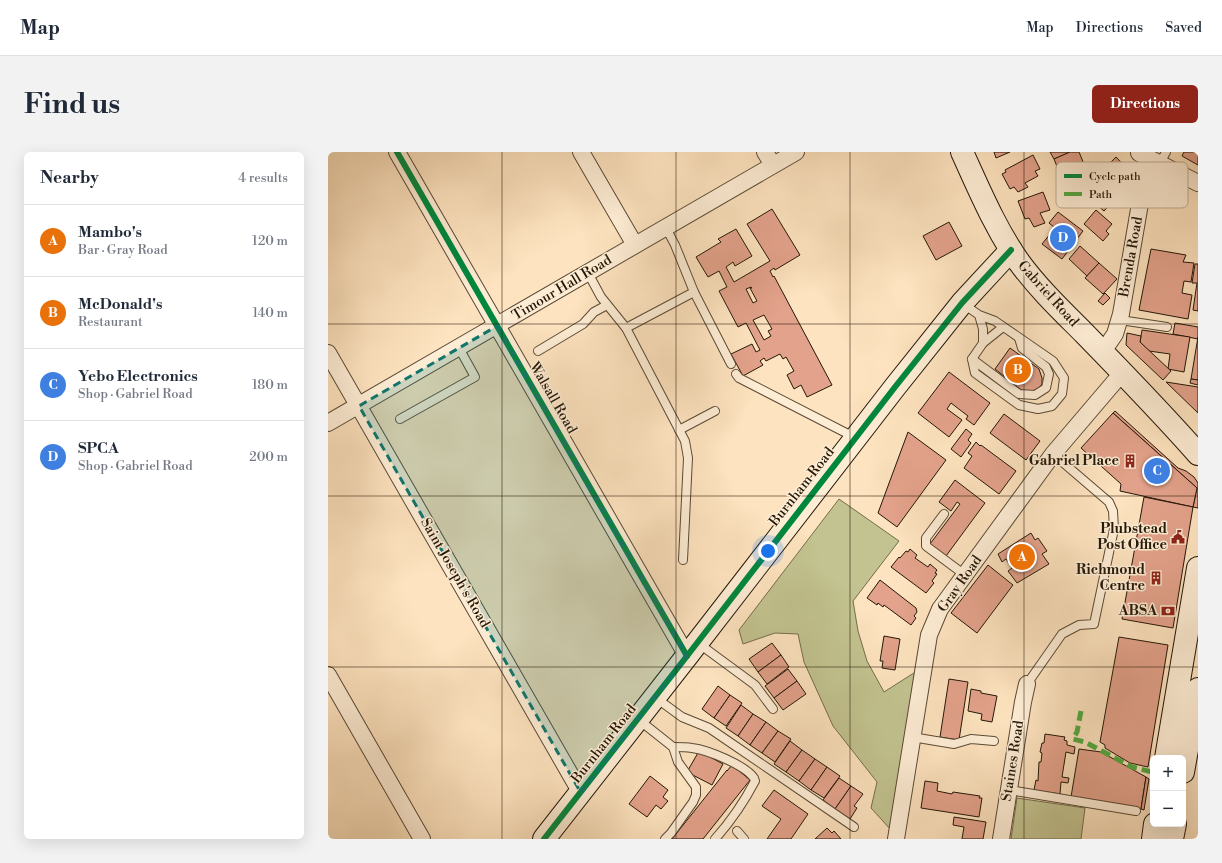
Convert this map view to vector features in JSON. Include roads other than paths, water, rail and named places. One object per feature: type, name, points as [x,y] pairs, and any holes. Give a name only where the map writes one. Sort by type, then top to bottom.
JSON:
[{"type":"street","name":"Walsall Road","points":[[397,152],[497,326],[693,649]]},
{"type":"street","points":[[581,152],[635,245]]},
{"type":"street","name":"Timour Hall Road","points":[[328,423],[666,228],[769,159],[796,152]]},
{"type":"street","name":"Gabriel Road","points":[[962,152],[998,228],[1010,250],[1028,274],[1102,353],[1164,415],[1198,454]]},
{"type":"street","points":[[1153,156],[1163,162]]},
{"type":"street","points":[[1188,177],[1198,183]]},
{"type":"street","name":"Brenda Road","points":[[1102,353],[1115,334],[1120,320],[1143,208]]},
{"type":"street","name":"Burnham Road","points":[[549,837],[581,792],[895,387],[971,309],[1010,250]]},
{"type":"street","name":"Saint Joseph's Road","points":[[328,353],[581,792]]},
{"type":"street","name":"Gray Road","points":[[896,839],[929,635],[940,609],[1053,454],[1122,372]]},
{"type":"street","name":"Gabriel Road","points":[[1164,415],[1198,434]]},
{"type":"street","points":[[1167,755],[1198,568]]},
{"type":"street","points":[[328,675],[422,839]]},
{"type":"street","name":"Staines Road","points":[[1001,839],[1027,684]]},
{"type":"street","points":[[1186,755],[1198,689]]},
{"type":"street","points":[[1153,839],[1155,827]]},
{"type":"street","points":[[1172,839],[1174,827]]},
{"type":"lane","points":[[666,228],[675,245],[694,292],[731,364]]},
{"type":"lane","points":[[588,273],[606,305],[626,328],[685,441],[688,458],[683,560]]},
{"type":"lane","points":[[626,328],[694,292]]},
{"type":"lane","points":[[538,351],[583,324],[594,312],[606,305]]},
{"type":"lane","points":[[971,309],[1003,327],[1054,361],[1064,378],[1062,394],[1052,406],[1038,409],[1019,405],[975,373],[972,359],[984,343],[1003,327]]},
{"type":"lane","points":[[971,309],[983,329],[984,343]]},
{"type":"lane","points":[[1120,320],[1167,327]]},
{"type":"lane","points":[[972,359],[1020,394],[1035,395],[1046,388],[1049,374],[1046,367],[1022,348],[1019,338]]},
{"type":"lane","points":[[400,420],[475,377],[459,348]]},
{"type":"lane","points":[[736,374],[739,378],[856,438]]},
{"type":"lane","points":[[679,430],[715,411]]},
{"type":"lane","points":[[1027,684],[1062,634],[1079,625],[1094,624],[1114,529],[1113,511],[1109,502],[1053,454]]},
{"type":"lane","points":[[944,514],[926,538],[926,546],[965,575]]},
{"type":"lane","points":[[693,649],[755,685],[773,710]]},
{"type":"lane","points":[[655,698],[682,717],[710,728],[854,828]]},
{"type":"lane","points":[[638,719],[673,747],[678,762],[696,787],[696,795],[693,802],[665,839]]},
{"type":"lane","points":[[912,737],[954,744],[971,738],[994,741]]},
{"type":"lane","points":[[673,747],[692,747],[711,752],[746,770],[754,778],[755,781],[745,800],[732,820],[715,839]]},
{"type":"lane","points":[[1009,790],[1136,811]]},
{"type":"lane","points":[[737,831],[744,839]]},
{"type":"place","name":"SPCA","points":[[1063,238]]},
{"type":"place","name":"McDonald's","points":[[1018,370]]},
{"type":"place","name":"Gabriel Place","points":[[1130,461]]},
{"type":"place","name":"Yebo Electronics","points":[[1157,471]]},
{"type":"place","name":"Plubstead Post Office","points":[[1178,537]]},
{"type":"place","name":"Mambo's","points":[[1022,557]]},
{"type":"place","name":"Richmond Centre","points":[[1156,578]]},
{"type":"place","name":"ABSA","points":[[1168,611]]}]
